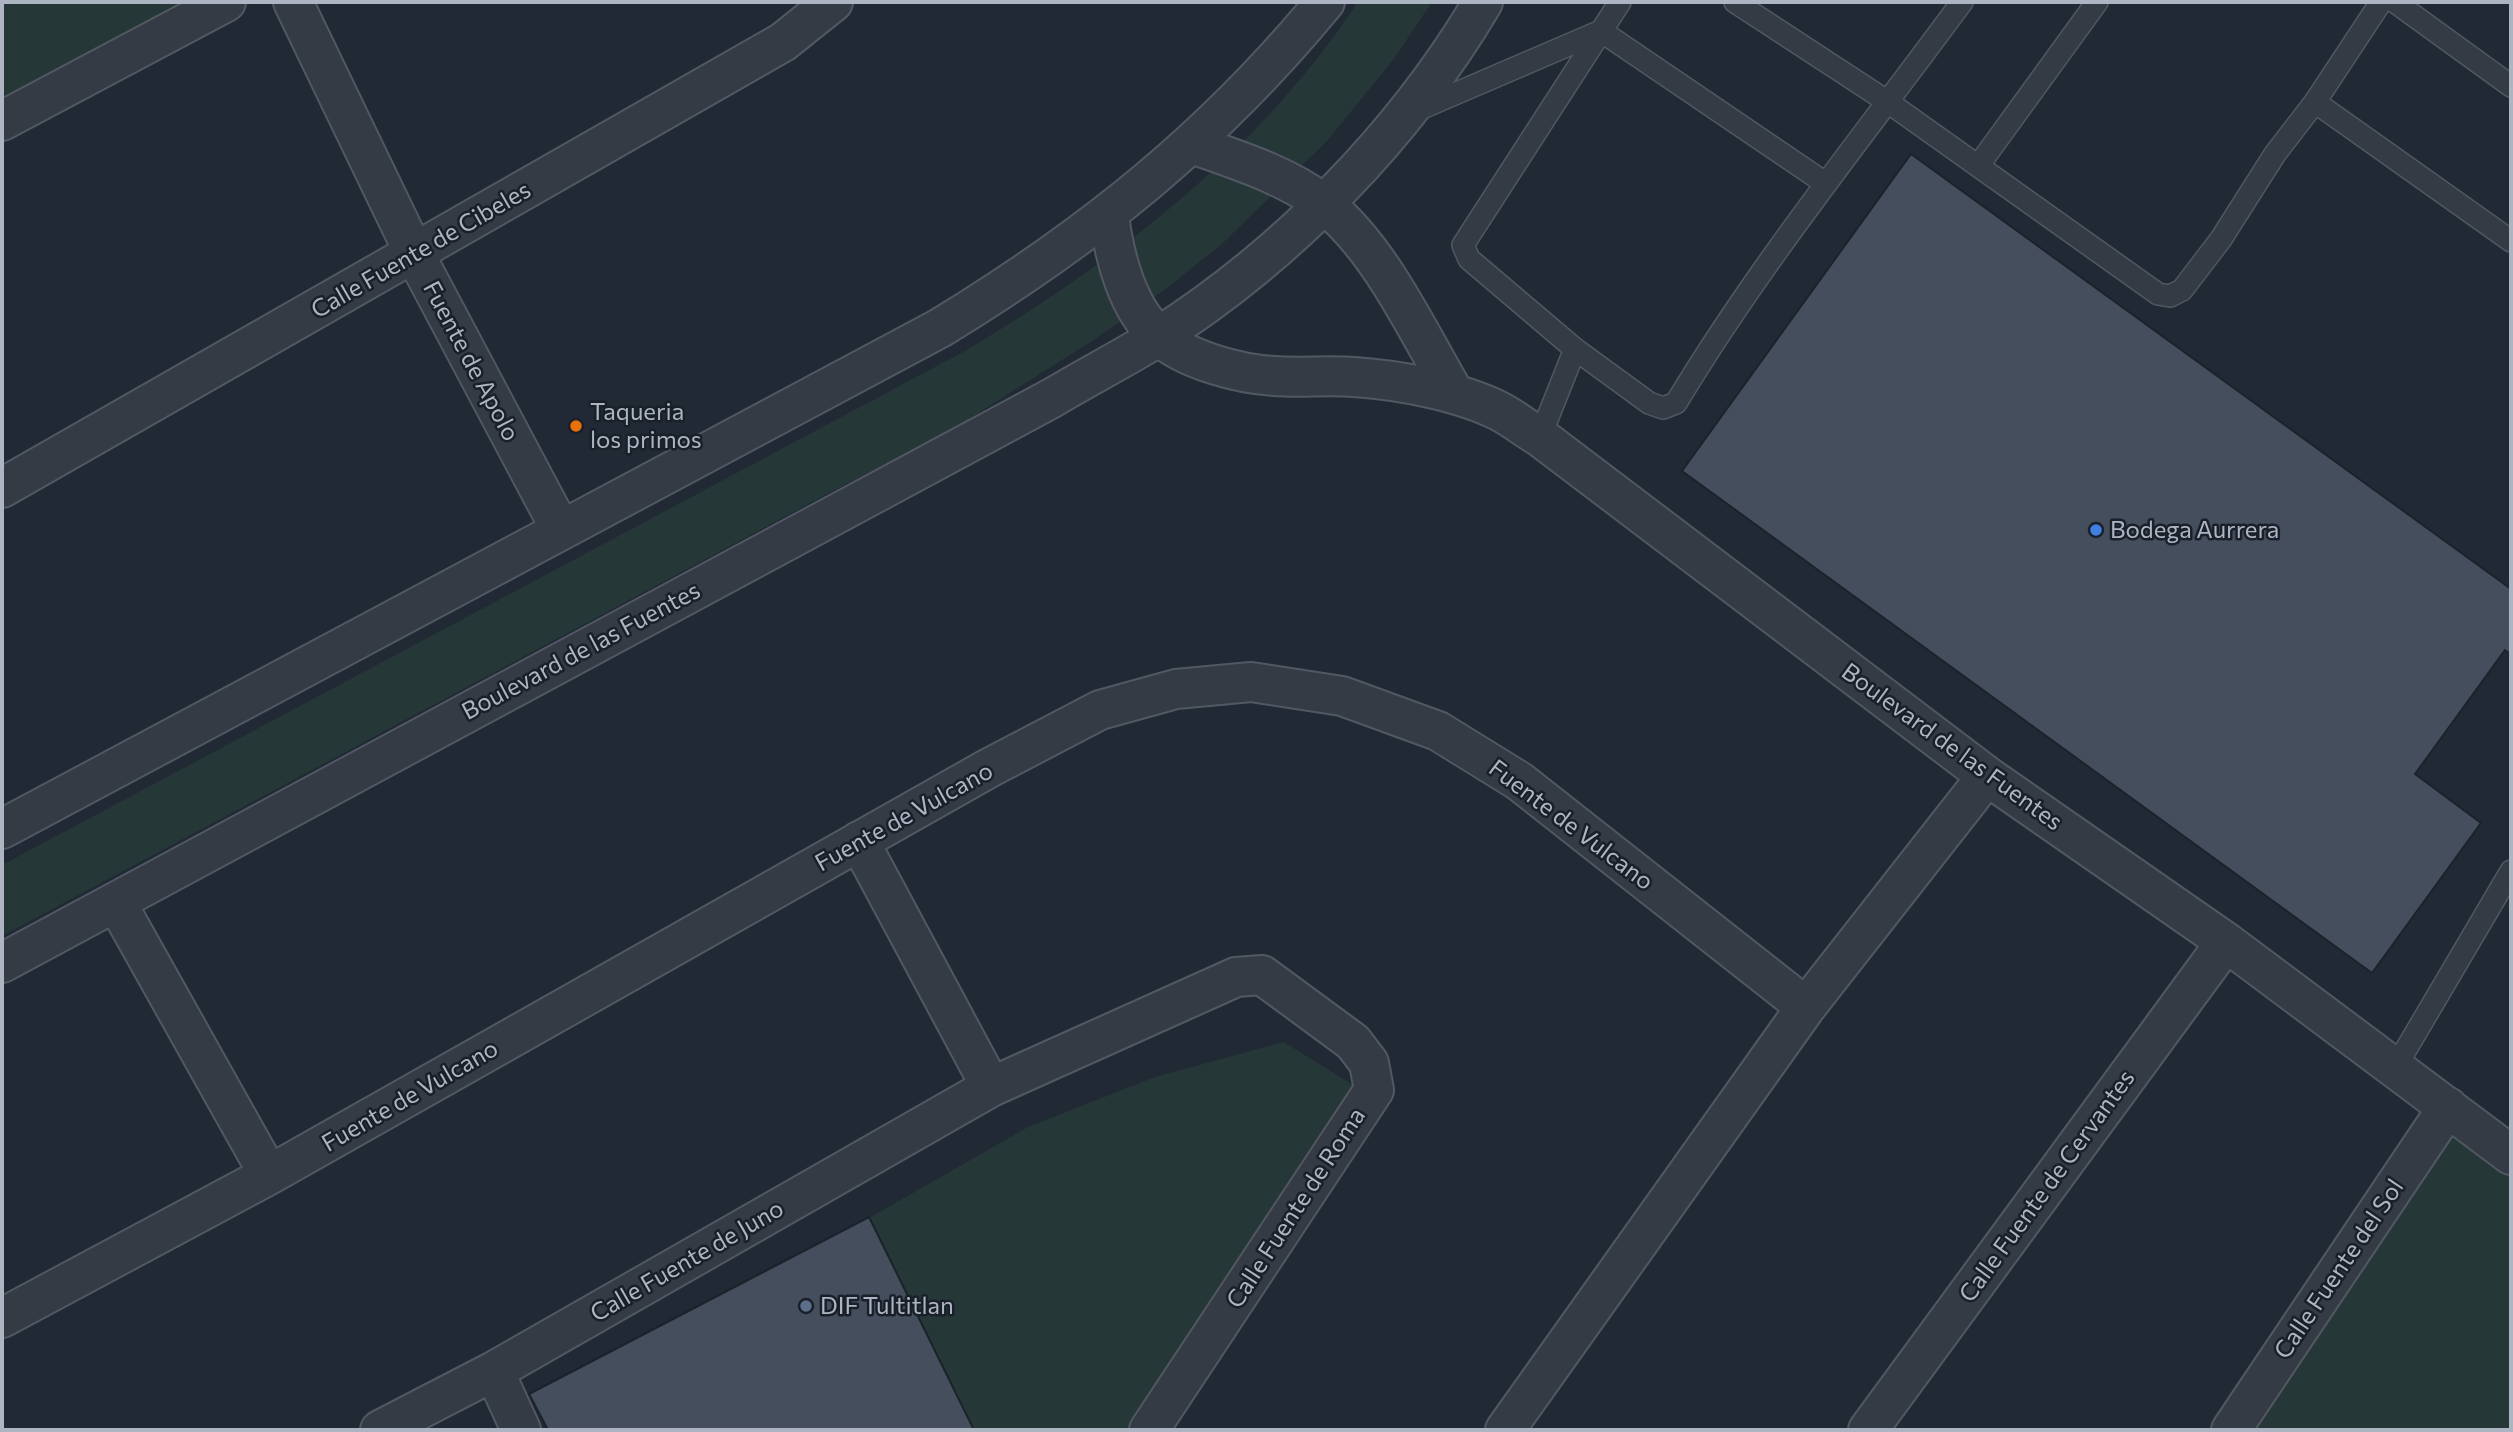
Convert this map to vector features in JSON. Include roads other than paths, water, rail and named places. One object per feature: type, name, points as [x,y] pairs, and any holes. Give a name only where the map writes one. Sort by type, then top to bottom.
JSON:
[{"type":"street","points":[[2,121],[226,2]]},
{"type":"street","name":"Fuente de Apolo","points":[[293,2],[415,255],[561,530]]},
{"type":"street","name":"Calle Fuente de Cibeles","points":[[2,488],[415,255],[783,42],[833,2]]},
{"type":"street","points":[[2,829],[940,328],[1015,282],[1109,215],[1192,145],[1285,50],[1325,2]]},
{"type":"street","name":"Boulevard de las Fuentes","points":[[2,963],[1040,404],[1159,336],[1244,274],[1323,204],[1404,115],[1483,2]]},
{"type":"street","points":[[1192,145],[1260,169],[1323,204],[1364,244],[1454,393]]},
{"type":"street","name":"Boulevard de las Fuentes","points":[[1109,215],[1114,256],[1127,287],[1159,336],[1194,356],[1230,370],[1272,376],[1356,377],[1454,393],[1499,411],[1540,437],[1987,776],[2226,942],[2511,1155]]},
{"type":"street","name":"Fuente de Vulcano","points":[[2,1318],[269,1175],[859,841],[1100,710],[1176,689],[1251,682],[1342,696],[1438,732],[1519,781],[1806,1007]]},
{"type":"street","points":[[1505,1430],[1806,1007],[1987,776]]},
{"type":"street","points":[[859,841],[991,1087]]},
{"type":"street","points":[[116,902],[269,1175]]},
{"type":"street","name":"Calle Fuente de Cervantes","points":[[1868,1430],[2226,942]]},
{"type":"street","name":"Calle Fuente de Roma","points":[[991,1087],[1236,977],[1262,975],[1353,1042],[1369,1063],[1374,1090],[1149,1430]]},
{"type":"street","name":"Calle Fuente de Juno","points":[[380,1430],[495,1371],[991,1087]]},
{"type":"street","name":"Calle Fuente del Sol","points":[[2231,1430],[2448,1107]]},
{"type":"street","points":[[495,1371],[521,1430]]},
{"type":"lane","points":[[1620,2],[1463,246],[1469,259],[1575,349],[1649,403],[1663,408],[1676,403],[1721,329],[1772,255],[1962,2]]},
{"type":"lane","points":[[1735,2],[1888,102],[2158,294],[2170,296],[2182,290],[2221,239],[2275,154],[2315,102],[2381,2]]},
{"type":"lane","points":[[1978,166],[2097,2]]},
{"type":"lane","points":[[2395,2],[2511,86]]},
{"type":"lane","points":[[1404,115],[1601,31]]},
{"type":"lane","points":[[1601,31],[1825,183]]},
{"type":"lane","points":[[2315,102],[2511,241]]},
{"type":"lane","points":[[1540,437],[1575,349]]},
{"type":"lane","points":[[2395,1068],[2511,870]]},
{"type":"place","name":"Taqueria los primos","points":[[576,426]]},
{"type":"place","name":"Bodega Aurrera","points":[[2096,530]]},
{"type":"place","name":"DIF Tultitlan","points":[[806,1306]]}]
